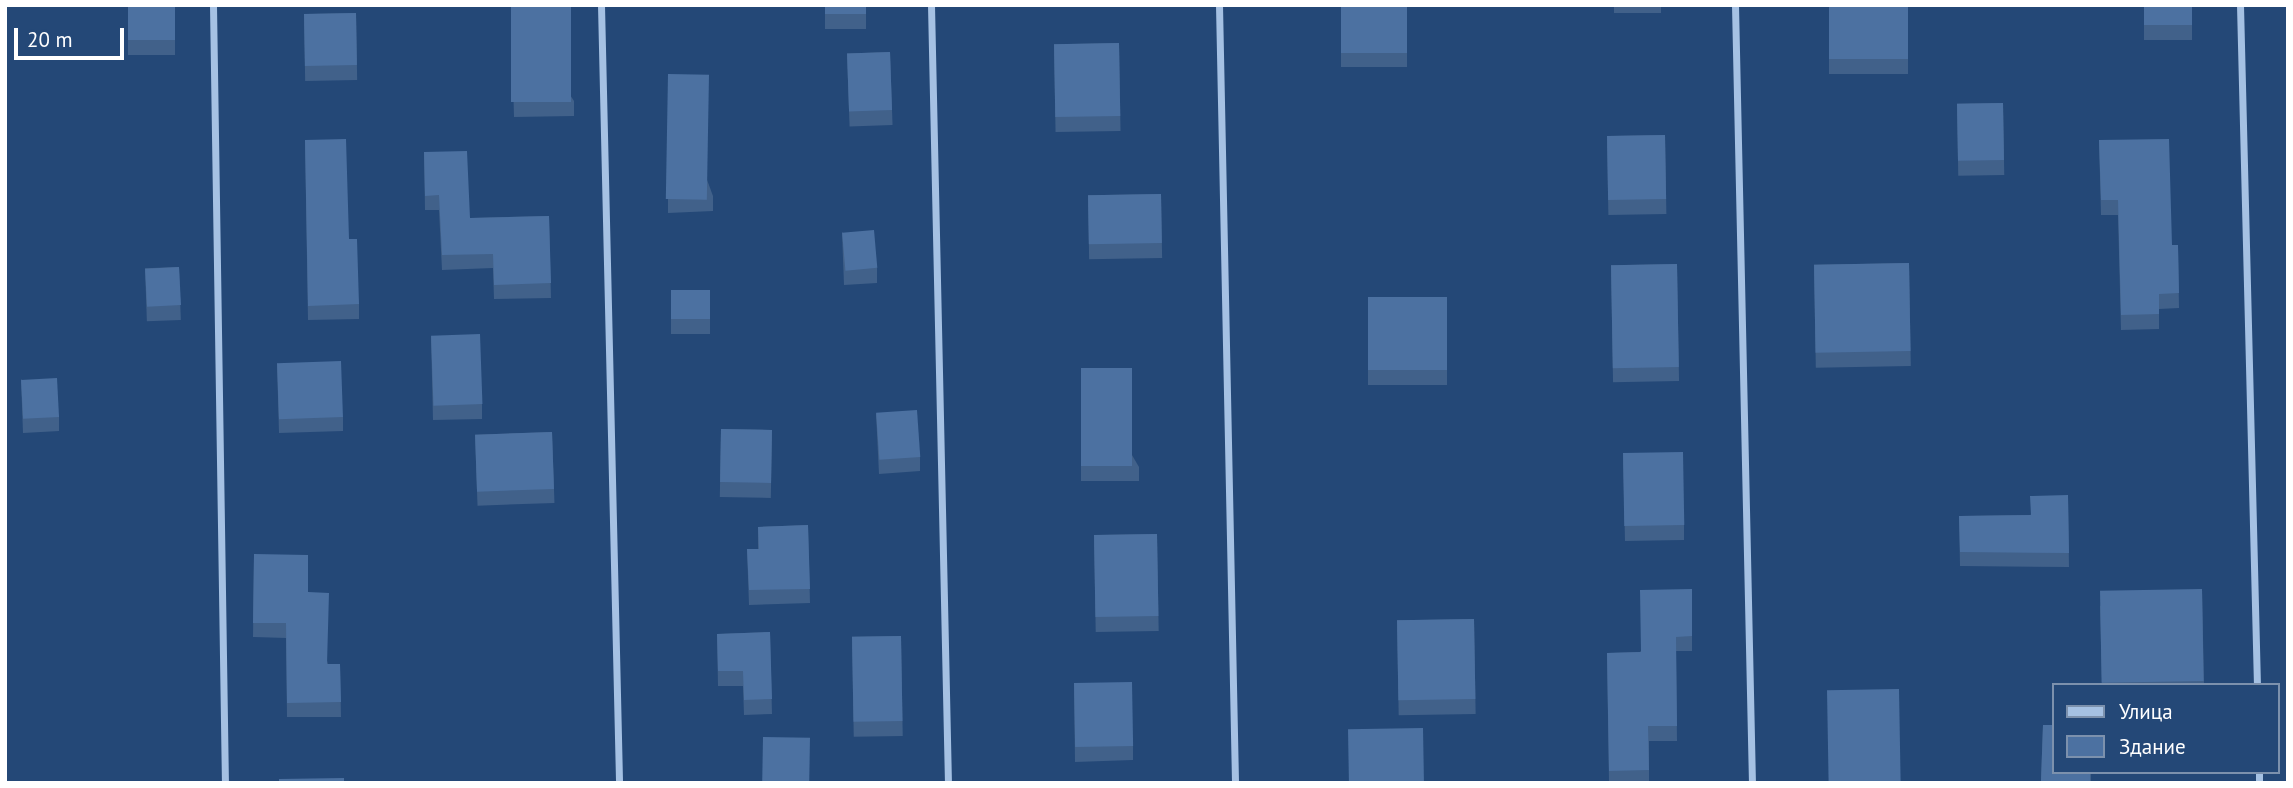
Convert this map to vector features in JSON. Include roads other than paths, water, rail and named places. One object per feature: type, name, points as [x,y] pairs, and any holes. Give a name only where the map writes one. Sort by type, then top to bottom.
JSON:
[{"type":"street","points":[[212,5],[225,783]]},
{"type":"street","points":[[601,5],[619,783]]},
{"type":"street","points":[[931,5],[948,783]]},
{"type":"street","points":[[1219,5],[1235,783]]},
{"type":"street","points":[[1735,5],[1752,783]]},
{"type":"street","points":[[2240,5],[2257,683]]}]
